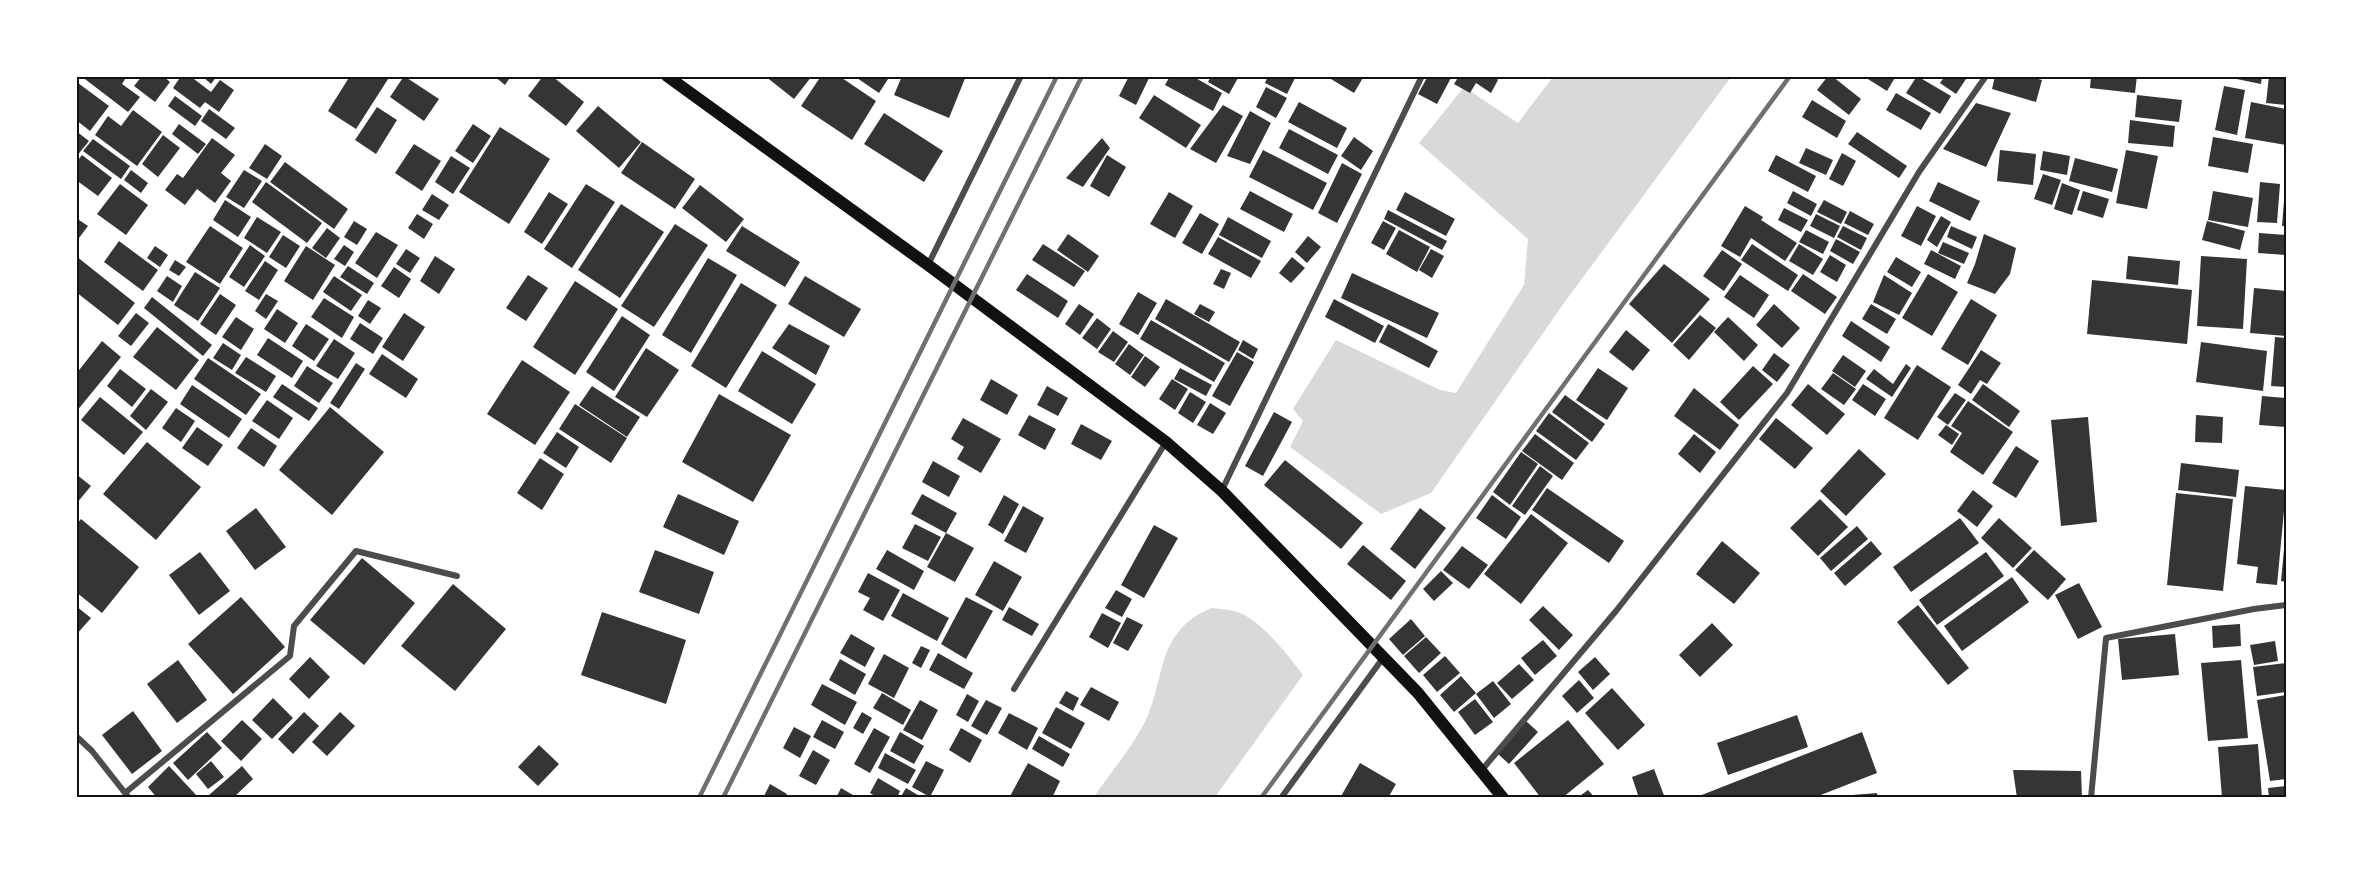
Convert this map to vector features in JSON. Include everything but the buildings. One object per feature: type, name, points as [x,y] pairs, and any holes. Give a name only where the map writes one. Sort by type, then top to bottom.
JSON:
[{"type":"main road","points":[[667,76],[928,265],[1166,442],[1222,491],[1384,657],[1418,693],[1503,798]]},
{"type":"street","points":[[928,265],[1021,76]]},
{"type":"street","points":[[1222,491],[1422,76]]},
{"type":"street","points":[[1481,771],[1616,611],[1787,393],[1919,172],[1986,76]]},
{"type":"street","points":[[1014,689],[1166,442]]},
{"type":"street","points":[[76,736],[92,751],[128,795],[290,656],[294,626],[356,551],[457,576]]},
{"type":"street","points":[[2091,798],[2106,638],[2254,609],[2286,605]]},
{"type":"street","points":[[1281,798],[1384,657]]},
{"type":"shaded area","points":[[1553,77],[1731,77],[1564,303],[1431,493],[1381,514],[1290,447],[1303,421],[1293,409],[1336,340],[1440,390],[1456,393],[1524,285],[1528,239],[1419,143],[1464,87],[1518,123]]},
{"type":"shaded area","points":[[1211,608],[1234,611],[1253,621],[1272,638],[1303,675],[1215,797],[1094,797],[1144,724],[1171,644],[1180,630],[1193,618]]},
{"type":"railway","points":[[699,798],[1057,76]]},
{"type":"railway","points":[[723,798],[1082,76]]},
{"type":"railway","points":[[1261,798],[1790,76]]}]
